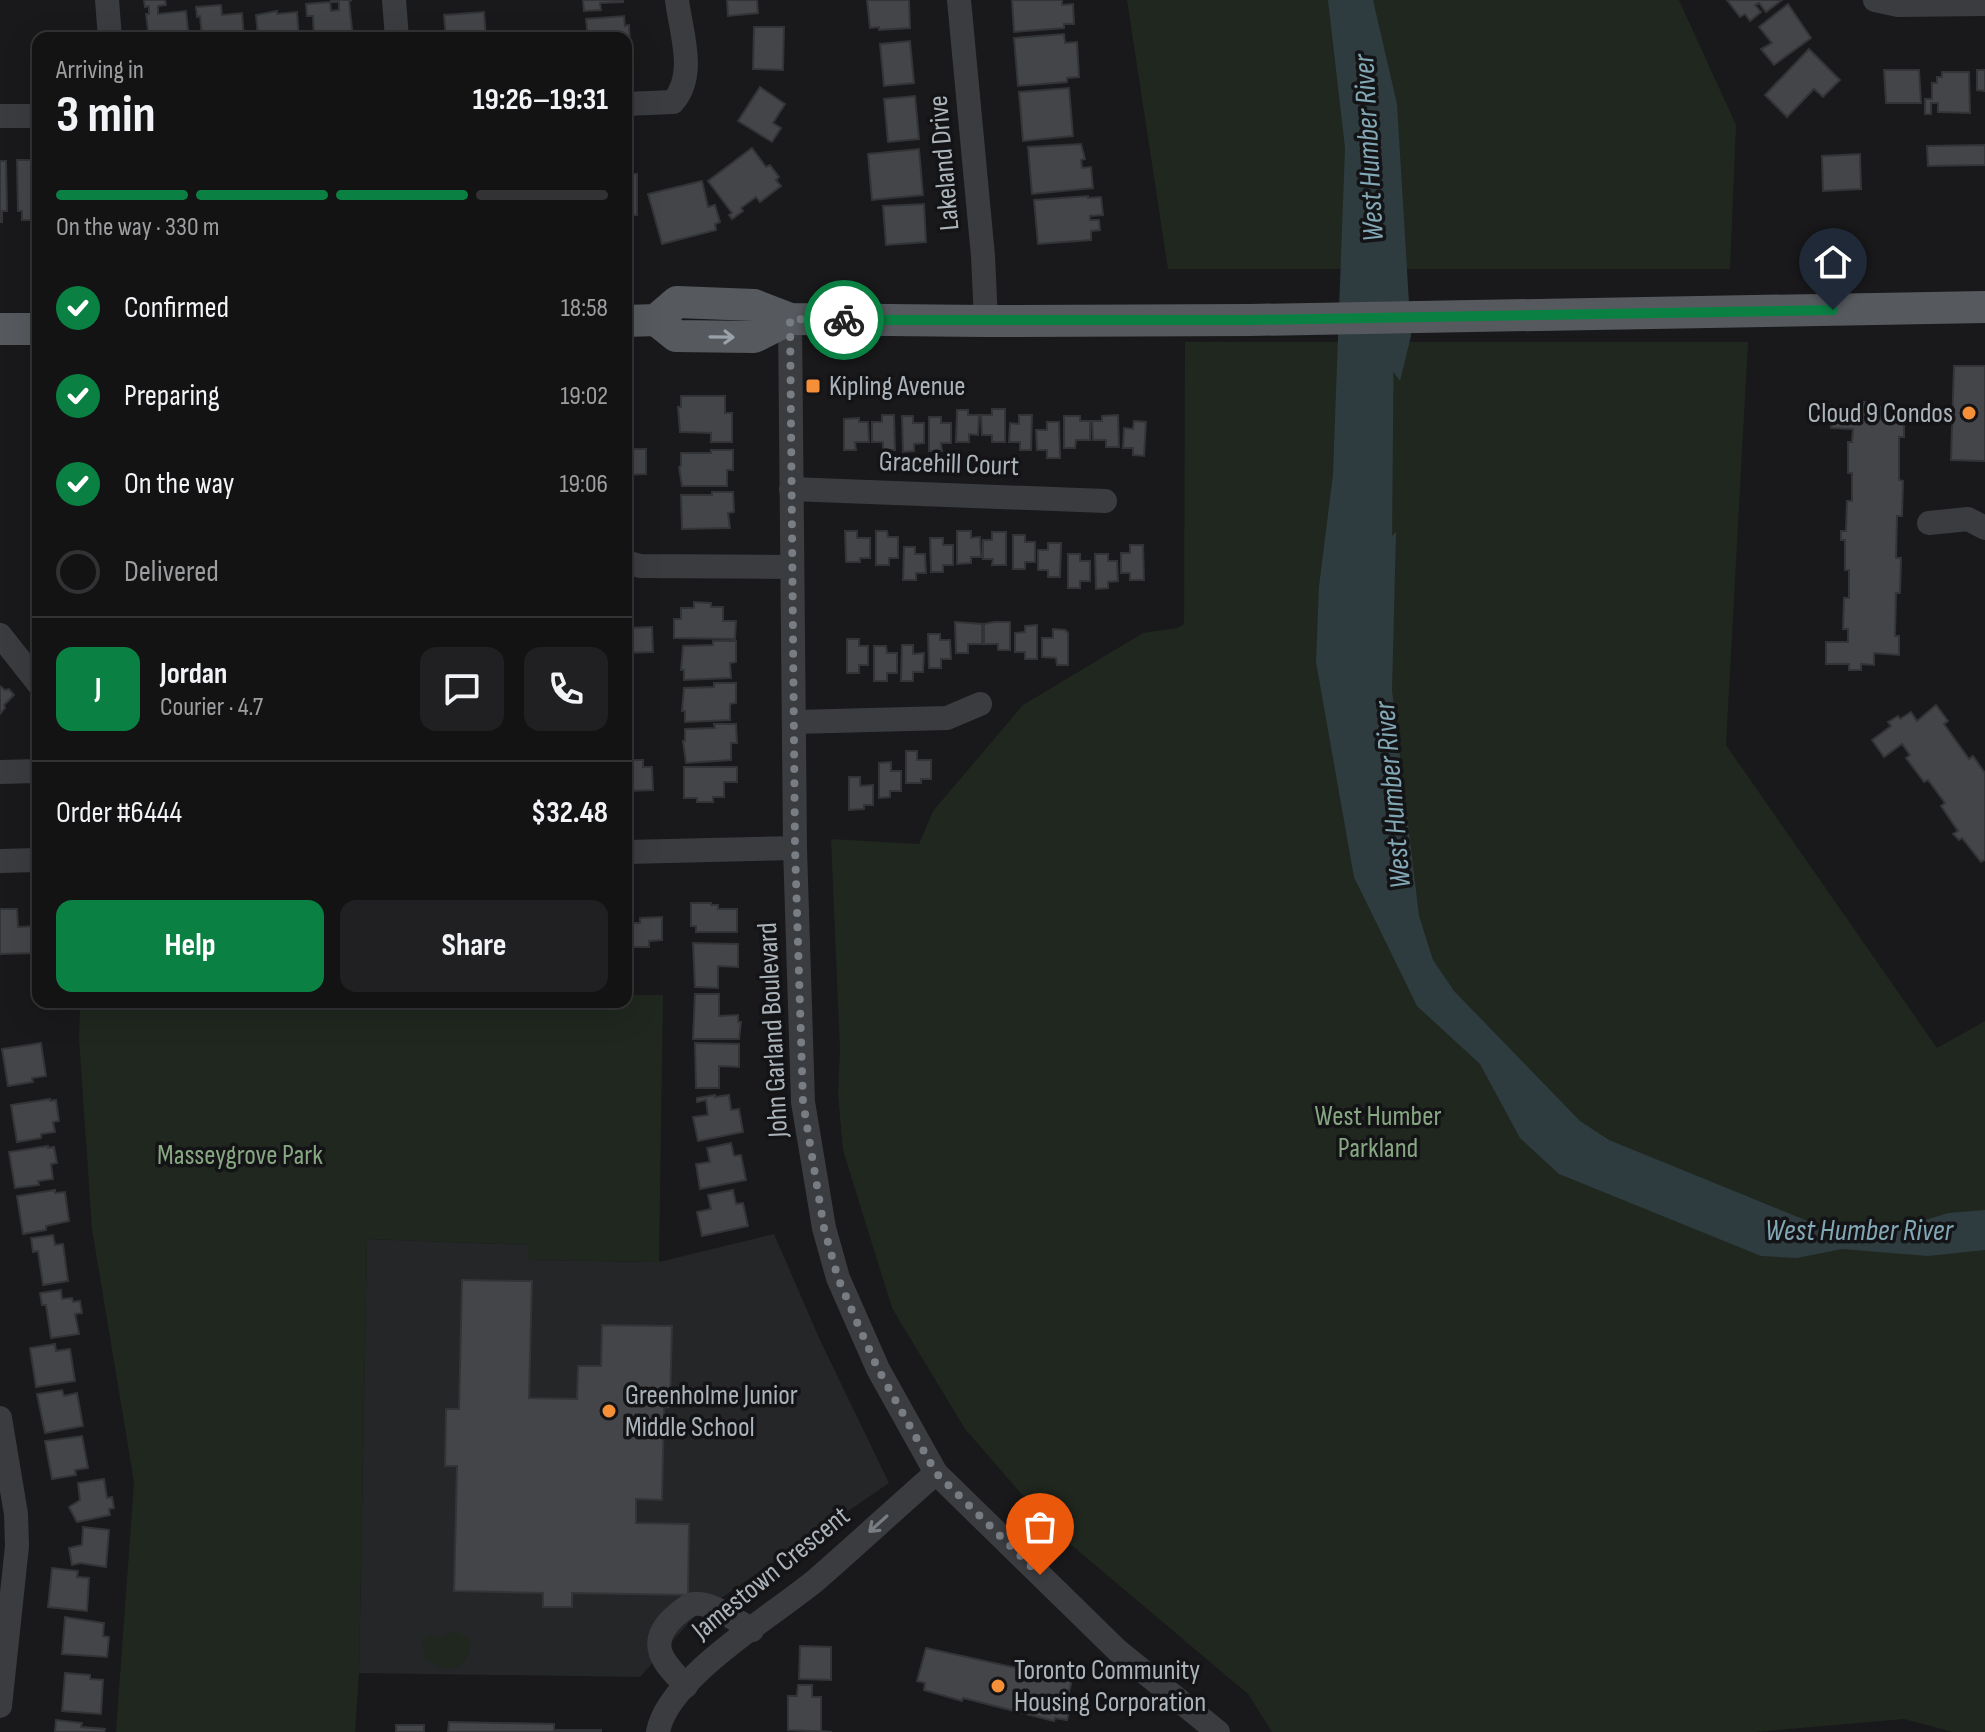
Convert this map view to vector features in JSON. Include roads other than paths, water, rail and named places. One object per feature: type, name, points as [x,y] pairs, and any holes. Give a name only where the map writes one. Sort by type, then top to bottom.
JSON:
[{"type":"main road","points":[[641,320],[676,336],[754,337],[790,319],[1250,320],[1985,307]]},
{"type":"main road","points":[[0,329],[32,329]]},
{"type":"street","points":[[107,0],[110,32]]},
{"type":"street","points":[[394,0],[397,32]]},
{"type":"street","points":[[632,104],[673,102],[683,90],[685,49],[677,0]]},
{"type":"street","name":"Lakeland Drive","points":[[959,0],[983,256],[986,321]]},
{"type":"street","points":[[1875,0],[1898,5],[1985,4]]},
{"type":"street","points":[[0,116],[32,116]]},
{"type":"street","name":"John Garland Boulevard","points":[[790,319],[795,848],[803,1102],[824,1228],[838,1278],[865,1341],[936,1473],[1117,1650],[1218,1732]]},
{"type":"street","name":"Gracehill Court","points":[[791,489],[1105,501]]},
{"type":"street","points":[[1929,523],[1968,519],[1985,528]]},
{"type":"street","points":[[632,564],[792,567]]},
{"type":"street","points":[[0,635],[32,675]]},
{"type":"street","points":[[794,722],[947,718],[980,704]]},
{"type":"street","points":[[0,772],[32,771]]},
{"type":"street","points":[[632,852],[795,848]]},
{"type":"street","points":[[0,861],[32,860]]},
{"type":"street","points":[[0,1418],[16,1514],[17,1546],[7,1663],[0,1706]]},
{"type":"street","name":"Jamestown Crescent","points":[[658,1732],[671,1701],[702,1668],[814,1581],[936,1473]]},
{"type":"street","points":[[686,1686],[662,1661],[658,1644],[669,1623],[681,1611],[694,1604],[711,1608],[752,1630]]},
{"type":"water","points":[[1328,0],[1373,0],[1397,104],[1411,336],[1400,381],[1378,350],[1367,377],[1357,489],[1369,532],[1386,542],[1396,532],[1392,690],[1419,916],[1433,960],[1454,991],[1580,1121],[1609,1140],[1810,1222],[1842,1232],[1900,1228],[1948,1213],[1985,1210],[1985,1250],[1928,1256],[1842,1249],[1797,1258],[1761,1256],[1559,1174],[1520,1138],[1480,1064],[1417,1006],[1354,877],[1316,662],[1319,587],[1333,474],[1345,148]]},
{"type":"waterway","name":"West Humber River","points":[[1376,307],[1376,584]]},
{"type":"place","name":"Kipling Avenue","points":[[813,386]]},
{"type":"place","name":"Cloud 9 Condos","points":[[1969,413]]},
{"type":"place","name":"Greenholme Junior Middle School","points":[[609,1411]]},
{"type":"place","name":"Toronto Community Housing Corporation","points":[[998,1686]]},
{"type":"park label","name":"West Humber Parkland","points":[[1378,1132]]},
{"type":"park label","name":"Masseygrove Park","points":[[240,1155]]}]
